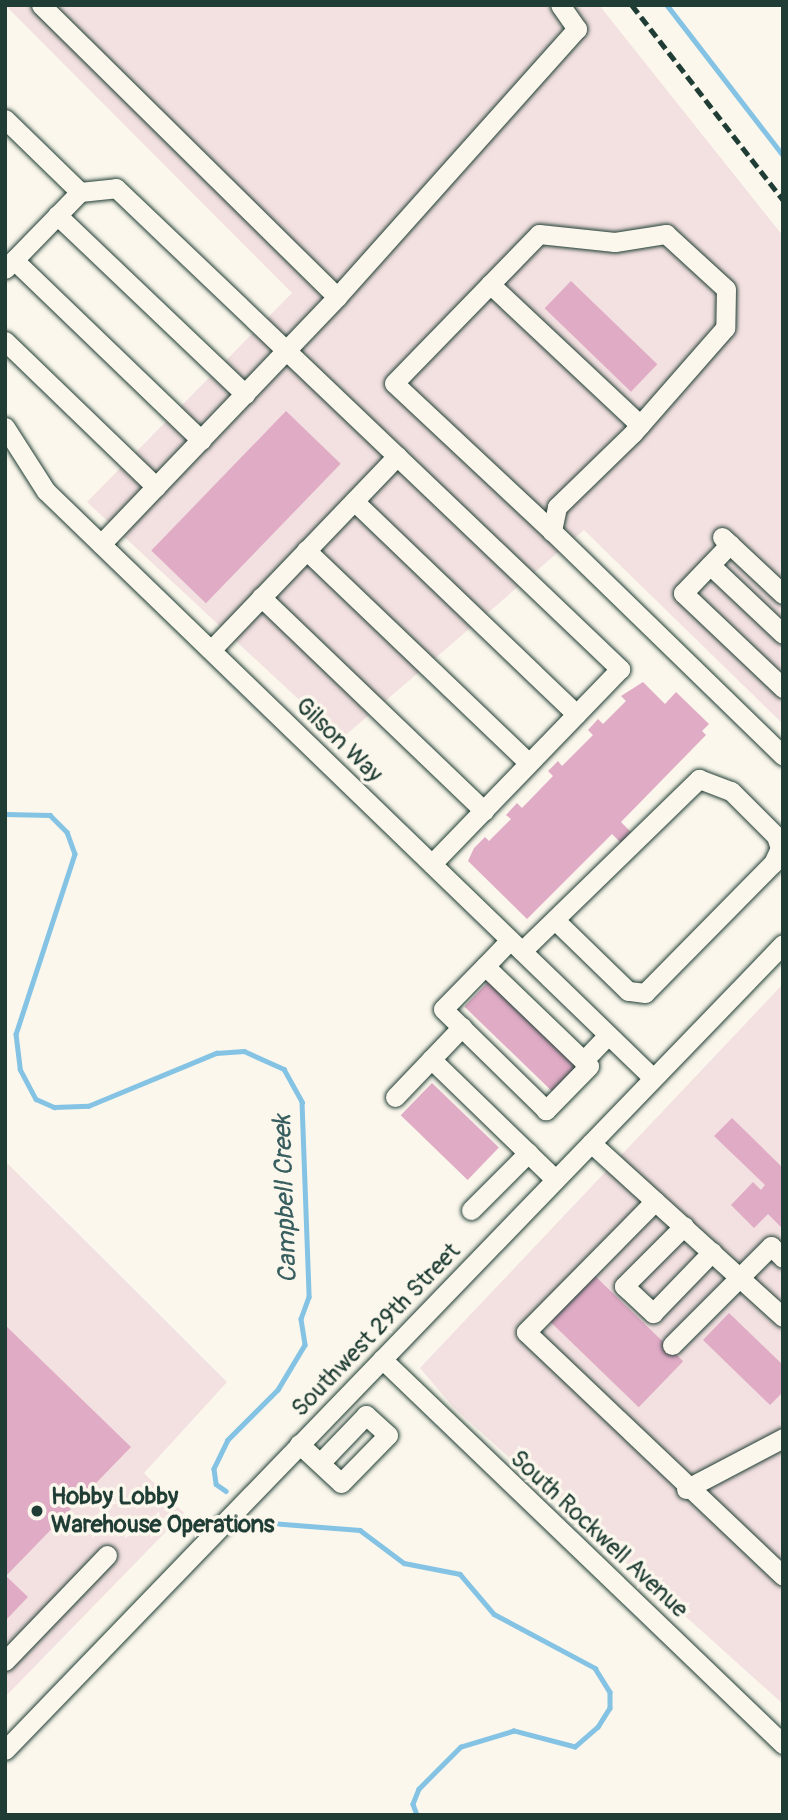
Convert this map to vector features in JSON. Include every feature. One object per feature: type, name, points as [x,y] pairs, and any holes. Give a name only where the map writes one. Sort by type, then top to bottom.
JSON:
[{"type":"street","points":[[41,5],[337,297]]},
{"type":"street","points":[[101,544],[337,297],[577,29],[560,5]]},
{"type":"street","points":[[5,119],[80,192]]},
{"type":"street","points":[[201,440],[10,265],[80,192],[116,188],[620,669],[432,864]]},
{"type":"street","points":[[58,215],[245,394]]},
{"type":"street","points":[[552,531],[556,507],[640,425],[725,328],[726,289],[666,234],[615,242],[539,234],[394,383],[552,531],[783,756]]},
{"type":"street","points":[[490,284],[640,425]]},
{"type":"street","points":[[5,341],[156,486]]},
{"type":"street","name":"Gilson Way","points":[[5,426],[46,491],[653,1078]]},
{"type":"street","points":[[211,650],[397,456]]},
{"type":"street","points":[[354,501],[576,714]]},
{"type":"street","points":[[783,594],[726,540],[710,565],[683,593],[783,688]]},
{"type":"street","points":[[306,550],[529,763]]},
{"type":"street","points":[[710,565],[783,634]]},
{"type":"street","points":[[261,597],[484,811]]},
{"type":"street","points":[[485,966],[589,1066],[547,1110],[443,1009],[485,966],[557,922],[699,779],[731,791],[776,836],[780,848],[773,863],[645,993],[628,991],[557,922]]},
{"type":"street","name":"Southwest 29th Street","points":[[5,1750],[783,944]]},
{"type":"street","points":[[395,1097],[462,1027]]},
{"type":"street","points":[[583,1061],[608,1035]]},
{"type":"street","points":[[431,1059],[555,1180]]},
{"type":"street","points":[[591,1143],[783,1317]]},
{"type":"street","points":[[471,1210],[528,1153]]},
{"type":"street","points":[[655,1201],[526,1332],[686,1489],[783,1576]]},
{"type":"street","points":[[684,1226],[624,1286],[653,1313],[712,1252]]},
{"type":"street","points":[[673,1345],[771,1247],[783,1258]]},
{"type":"street","name":"South Rockwell Avenue","points":[[382,1359],[783,1744]]},
{"type":"street","points":[[686,1489],[783,1438]]},
{"type":"street","points":[[299,1444],[320,1463]]},
{"type":"street","points":[[5,1661],[107,1555]]},
{"type":"shaded area","points":[[5,5],[599,5],[783,236],[783,724],[584,530],[341,739],[87,502],[292,293]]},
{"type":"shaded area","points":[[783,984],[783,1704],[453,1407],[420,1368]]},
{"type":"shaded area","points":[[5,1161],[227,1382],[144,1473],[184,1513],[5,1697]]},
{"type":"building","points":[[571,281],[657,364],[631,392],[545,308]]},
{"type":"building","points":[[286,411],[341,464],[206,603],[151,551]]},
{"type":"building","points":[[643,682],[665,704],[676,692],[709,724],[702,731],[706,735],[621,822],[631,832],[621,843],[612,834],[527,919],[468,861],[474,848],[485,837],[489,841],[511,819],[506,815],[517,803],[522,808],[553,776],[548,771],[558,761],[562,766],[593,735],[588,730],[598,719],[603,724],[626,701],[621,696]]},
{"type":"building","points":[[490,980],[578,1065],[553,1092],[464,1007]]},
{"type":"building","points":[[432,1083],[499,1148],[468,1180],[401,1115]]},
{"type":"building","points":[[732,1118],[783,1168],[783,1229],[768,1214],[754,1228],[731,1205],[753,1182],[761,1190],[765,1185],[714,1136]]},
{"type":"building","points":[[594,1275],[683,1361],[639,1407],[550,1321]]},
{"type":"building","points":[[729,1313],[783,1365],[783,1392],[770,1405],[703,1340]]},
{"type":"building","name":"Hobby Lobby Warehouse Operations","points":[[5,1325],[131,1447],[6,1576],[28,1597],[5,1621]]},
{"type":"waterway","points":[[667,5],[783,155]]},
{"type":"waterway","name":"Campbell Creek","points":[[5,814],[50,815],[67,832],[75,854],[16,1034],[20,1069],[36,1099],[54,1107],[88,1106],[216,1053],[244,1051],[284,1069],[302,1102],[309,1297],[301,1319],[305,1345],[278,1390],[228,1440],[214,1469],[216,1484],[226,1491]]},
{"type":"waterway","name":"Campbell Creek","points":[[258,1522],[360,1530],[404,1563],[460,1574],[494,1614],[595,1668],[610,1692],[610,1708],[598,1727],[575,1747],[514,1731],[461,1747],[419,1789],[413,1804],[417,1815]]},
{"type":"railway","points":[[632,5],[783,200]]},
{"type":"place","name":"Hobby Lobby Warehouse Operations","points":[[37,1511]]}]
